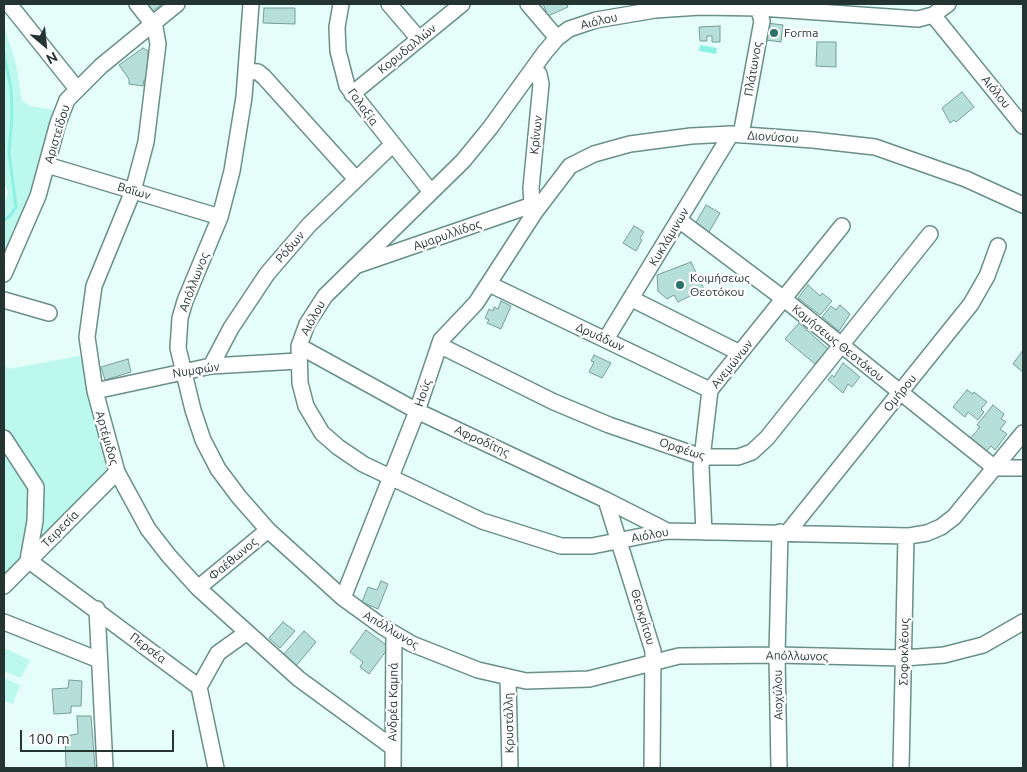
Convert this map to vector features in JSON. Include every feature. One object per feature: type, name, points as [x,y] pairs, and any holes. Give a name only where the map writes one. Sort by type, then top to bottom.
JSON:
[{"type":"street","points":[[9,4],[77,89]]},
{"type":"street","points":[[137,4],[153,23]]},
{"type":"street","name":"Αριστείδου","points":[[4,274],[38,196],[64,106],[77,89],[177,4]]},
{"type":"street","name":"Απόλλωνος","points":[[251,4],[246,70],[237,141],[220,217],[193,280],[180,318],[178,348],[182,371],[203,440],[218,469],[239,497],[268,530],[343,598],[394,635],[451,661],[508,678],[526,681],[579,680],[616,673],[653,661],[679,656],[777,655],[904,658],[944,655],[973,648],[1004,634],[1023,622]]},
{"type":"street","name":"Γαλαξία","points":[[341,4],[337,27],[338,51],[344,79],[352,94],[431,192]]},
{"type":"street","points":[[389,4],[419,39]]},
{"type":"street","name":"Κορυδαλλών","points":[[352,94],[462,4]]},
{"type":"street","points":[[528,4],[557,38]]},
{"type":"street","points":[[933,15],[948,4]]},
{"type":"street","name":"Αιόλου","points":[[1023,126],[933,15],[918,20],[759,6],[700,7],[655,10],[586,22],[569,29],[557,38],[475,148],[318,304],[307,324],[298,353],[303,397],[322,433],[344,452],[391,478],[482,521],[561,546],[592,546],[667,531],[906,536],[927,534],[948,523],[1023,433]]},
{"type":"street","name":"Πλάτωνος","points":[[736,134],[762,21],[759,6]]},
{"type":"street","name":"Αρτέμιδος","points":[[153,23],[158,50],[146,142],[134,191],[98,274],[92,298],[87,350],[95,391],[117,472],[148,529],[198,588],[299,679],[392,747]]},
{"type":"street","name":"Κρίνων","points":[[533,69],[539,74],[541,84],[531,188],[535,207]]},
{"type":"street","points":[[246,70],[258,72],[264,77],[356,179]]},
{"type":"street","name":"Διονύσου","points":[[535,207],[570,166],[594,154],[630,144],[691,136],[736,134],[868,146],[966,179],[1023,205]]},
{"type":"street","name":"Κυκλάμινων","points":[[606,339],[679,220],[736,134]]},
{"type":"street","name":"Ρόδων","points":[[211,366],[231,328],[267,274],[300,235],[392,145]]},
{"type":"street","name":"Βαΐων","points":[[47,166],[220,217]]},
{"type":"street","name":"Αμαρυλλίδος","points":[[356,266],[535,207]]},
{"type":"street","name":"Ηούς","points":[[343,598],[417,411],[439,345],[489,284],[535,207]]},
{"type":"street","name":"Κομήσεως Θεοτόκου","points":[[679,220],[784,298],[841,346],[995,468]]},
{"type":"street","name":"Ανεμώνων","points":[[704,532],[702,457],[710,390],[842,226]]},
{"type":"street","name":"Ορφέως","points":[[439,345],[554,402],[610,425],[702,457],[738,457],[752,452],[760,446],[930,234]]},
{"type":"street","name":"Ομήρου","points":[[784,532],[900,393],[971,304],[987,276],[998,246]]},
{"type":"street","name":"Δρυάδων","points":[[489,284],[710,390]]},
{"type":"street","points":[[632,299],[740,353]]},
{"type":"street","points":[[4,300],[49,313]]},
{"type":"street","name":"Νυμφών","points":[[95,391],[182,371],[298,353]]},
{"type":"street","name":"Αφροδίτης","points":[[298,353],[667,531]]},
{"type":"street","points":[[4,438],[36,487],[35,521],[28,560]]},
{"type":"street","points":[[995,468],[1023,468]]},
{"type":"street","name":"Tειρεσία","points":[[4,586],[117,472]]},
{"type":"street","name":"Θεοκρίτου","points":[[606,500],[650,642],[653,661],[652,768]]},
{"type":"street","name":"Φαέθωνος","points":[[198,588],[268,530]]},
{"type":"street","name":"Αιοχύλου","points":[[779,768],[777,655],[784,532]]},
{"type":"street","name":"Σοφοκλέους","points":[[901,768],[906,536]]},
{"type":"street","name":"Περσέα","points":[[28,560],[97,609],[199,687]]},
{"type":"street","points":[[97,609],[105,768]]},
{"type":"street","points":[[4,622],[99,660]]},
{"type":"street","points":[[216,768],[199,687],[218,653],[246,633]]},
{"type":"street","name":"Ανδρέα Καμπά","points":[[393,768],[394,635]]},
{"type":"street","name":"Κρυστάλλη","points":[[508,678],[510,768]]},
{"type":"shaded area","points":[[4,26],[16,64],[22,101],[30,106],[55,110],[35,198],[4,255],[4,203],[8,193],[4,181]]},
{"type":"shaded area","points":[[700,45],[717,48],[716,54],[699,51]]},
{"type":"shaded area","points":[[84,355],[84,377],[88,399],[109,470],[39,541],[42,505],[4,431],[4,365],[9,369]]},
{"type":"shaded area","points":[[4,452],[28,486],[32,502],[22,558],[4,579]]},
{"type":"shaded area","points":[[4,648],[30,660],[21,678],[4,671]]},
{"type":"shaded area","points":[[4,678],[20,685],[13,704],[4,701]]},
{"type":"building","points":[[147,4],[162,4],[153,11]]},
{"type":"building","points":[[543,4],[567,4],[568,7],[548,16]]},
{"type":"building","points":[[264,8],[295,8],[295,24],[263,23]]},
{"type":"building","points":[[767,23],[783,25],[781,42],[766,40]]},
{"type":"building","points":[[720,26],[720,42],[712,42],[712,36],[707,36],[707,41],[700,41],[699,27]]},
{"type":"building","points":[[817,42],[836,42],[836,67],[816,66]]},
{"type":"building","points":[[143,48],[148,51],[147,81],[144,80],[143,86],[129,84],[129,79],[119,65]]},
{"type":"building","points":[[962,92],[974,107],[956,122],[954,120],[950,123],[942,108]]},
{"type":"building","points":[[706,205],[720,213],[709,232],[695,224]]},
{"type":"building","points":[[634,226],[644,232],[636,251],[623,243]]},
{"type":"building","name":"Κοιμήσεως Θεοτόκου","points":[[691,262],[704,289],[678,302],[674,295],[667,299],[658,291],[657,275]]},
{"type":"building","points":[[808,285],[820,296],[822,293],[832,301],[820,315],[798,298]]},
{"type":"building","points":[[501,301],[511,306],[501,329],[487,323],[489,320],[485,318],[489,309],[493,311],[494,307],[498,309]]},
{"type":"building","points":[[840,305],[850,314],[839,331],[822,317],[831,306],[836,310]]},
{"type":"building","points":[[799,323],[828,349],[815,364],[785,339]]},
{"type":"building","points":[[1023,350],[1023,372],[1013,364]]},
{"type":"building","points":[[594,355],[611,363],[602,378],[589,372],[594,362],[591,361]]},
{"type":"building","points":[[128,359],[131,372],[105,380],[101,367]]},
{"type":"building","points":[[843,363],[860,377],[852,387],[848,384],[843,393],[828,380],[832,375],[834,377]]},
{"type":"building","points":[[967,390],[973,394],[974,392],[987,402],[981,409],[984,412],[978,420],[968,412],[965,417],[953,407]]},
{"type":"building","points":[[993,405],[1004,414],[1001,419],[1006,422],[1000,429],[1007,434],[995,450],[991,446],[985,453],[969,440],[980,427],[977,425]]},
{"type":"building","points":[[381,581],[388,584],[378,609],[362,602],[368,587],[377,590]]},
{"type":"building","points":[[283,622],[295,631],[280,648],[269,638]]},
{"type":"building","points":[[366,630],[389,647],[369,674],[360,667],[363,662],[350,652]]},
{"type":"building","points":[[304,631],[316,642],[296,666],[283,655]]},
{"type":"building","points":[[69,680],[82,681],[81,706],[71,706],[71,713],[54,714],[52,689],[68,688]]},
{"type":"building","points":[[77,716],[91,716],[95,768],[66,768],[65,736],[78,734]]},
{"type":"waterway","points":[[4,55],[11,88],[12,117],[9,152],[16,207],[10,216],[4,220]]},
{"type":"place","name":"Forma","points":[[774,33]]},
{"type":"place","name":"Κοιμήσεως Θεοτόκου","points":[[680,285]]}]
